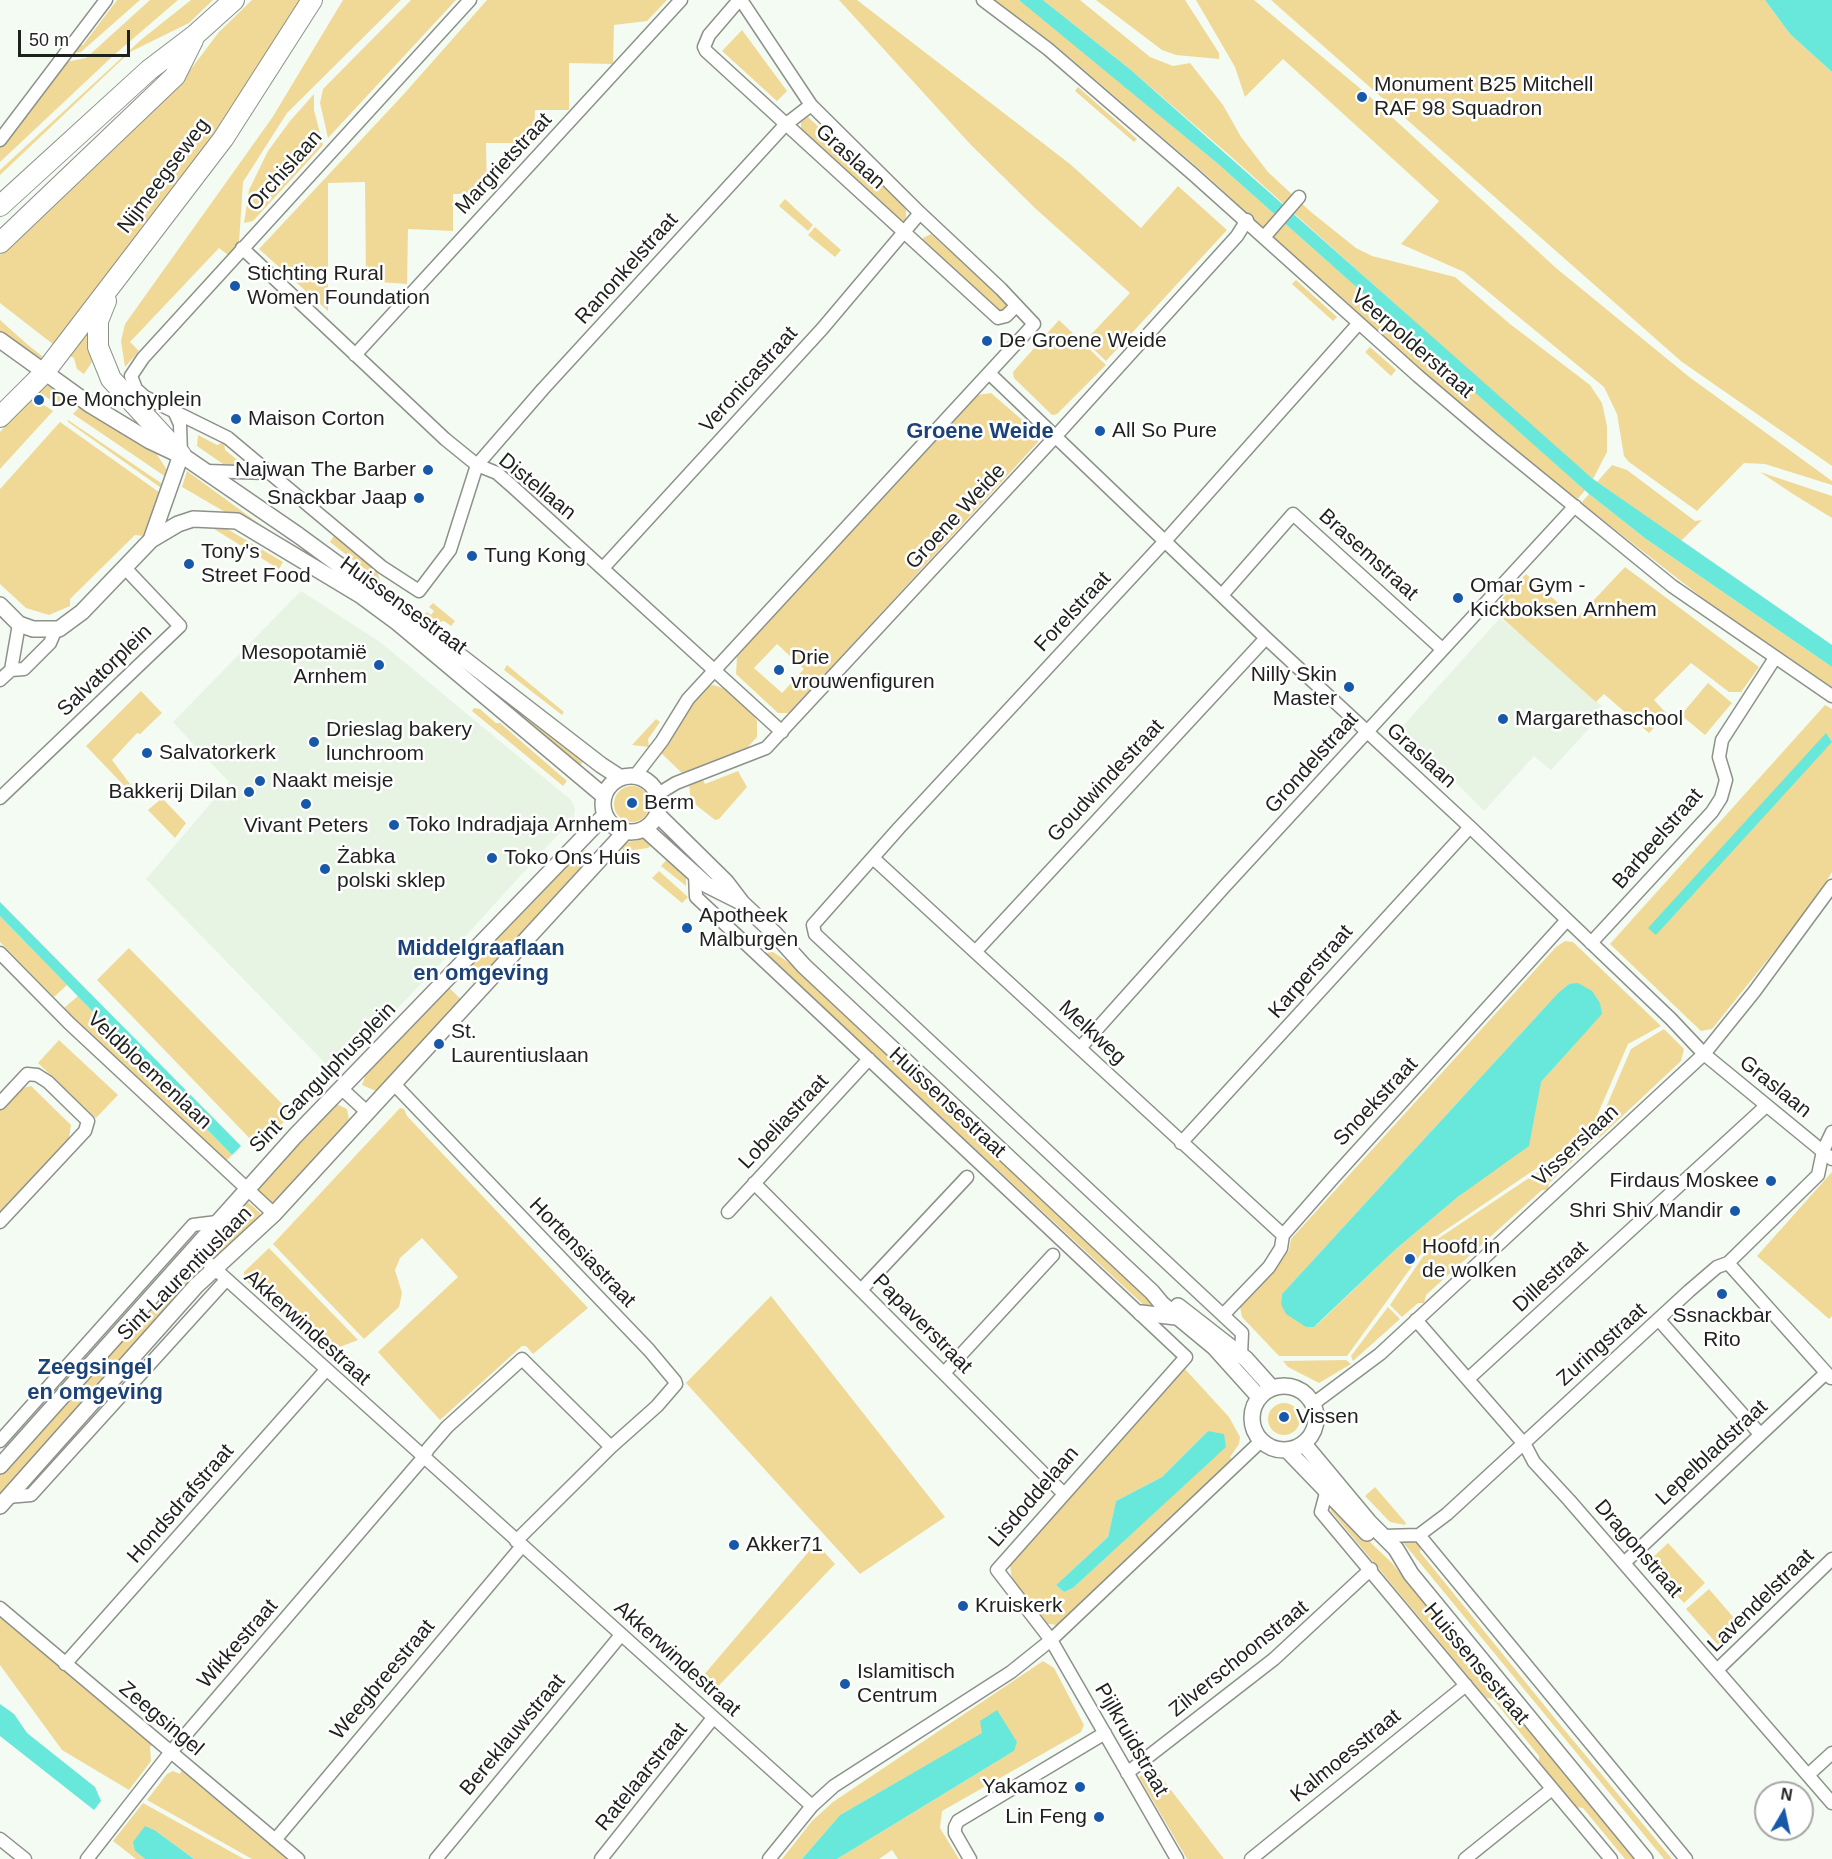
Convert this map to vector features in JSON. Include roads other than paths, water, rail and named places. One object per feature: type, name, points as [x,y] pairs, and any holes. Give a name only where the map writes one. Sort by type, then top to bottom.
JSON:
[{"type":"main road","points":[[0,206],[150,70],[195,35],[234,0]]},
{"type":"main road","name":"Nijmeegseweg","points":[[44,373],[223,140],[312,0]]},
{"type":"main road","points":[[0,243],[175,76],[195,35]]},
{"type":"main road","points":[[0,193],[60,141],[75,138]]},
{"type":"main road","points":[[111,287],[99,321],[100,355],[111,379],[181,455]]},
{"type":"main road","points":[[0,417],[44,373]]},
{"type":"street","points":[[0,140],[106,0]]},
{"type":"street","name":"Orchislaan","points":[[133,371],[242,248],[470,0]]},
{"type":"street","name":"Margrietstraat","points":[[356,355],[681,0]]},
{"type":"street","name":"Graslaan","points":[[1016,306],[1006,316],[998,318],[785,125],[704,47],[709,35],[740,0],[811,105],[920,213],[1016,306],[1034,324],[990,375],[1166,540],[1266,638],[1470,827],[1671,1019],[1704,1054],[1827,1155]]},
{"type":"street","name":"Veerpolderstraat","points":[[983,0],[1048,49],[1247,220],[1268,233],[1359,323],[1426,383],[1672,586],[1832,696]]},
{"type":"street","name":"Ranonkelstraat","points":[[477,465],[543,389],[785,125],[811,105]]},
{"type":"street","points":[[1268,233],[1297,200]]},
{"type":"street","name":"Veronicastraat","points":[[603,568],[822,329],[905,234],[920,213]]},
{"type":"street","name":"Groene Weide","points":[[658,794],[676,783],[766,748],[1055,438],[1237,236],[1247,220]]},
{"type":"street","name":"Distellaan","points":[[242,248],[445,439],[477,465],[497,473],[782,732]]},
{"type":"street","name":"Forelstraat","points":[[813,925],[1166,540],[1359,323]]},
{"type":"street","points":[[0,340],[44,373]]},
{"type":"street","name":"Huissensestraat","points":[[133,371],[131,380],[136,389],[145,397],[228,438],[406,585],[419,591],[444,559],[467,501],[477,465]]},
{"type":"street","name":"Huissensestraat","points":[[44,373],[150,441],[181,455],[206,471],[406,614],[592,759],[628,777]]},
{"type":"street","points":[[628,777],[649,782],[658,794],[658,815],[645,829],[625,832],[613,826],[605,815],[604,796],[610,785],[628,777],[656,749],[688,699],[714,669],[990,375]]},
{"type":"street","points":[[11,670],[24,669],[50,643],[62,627],[125,568],[151,540],[181,455],[180,424],[174,411]]},
{"type":"street","points":[[206,471],[269,473]]},
{"type":"street","name":"Grondelstraat","points":[[1080,1048],[1366,732],[1575,506]]},
{"type":"street","name":"Brasemstraat","points":[[1222,595],[1293,514],[1442,649]]},
{"type":"street","name":"Huissensestraat","points":[[151,540],[177,524],[194,519],[237,521],[360,595],[398,623],[604,796]]},
{"type":"street","name":"Salvatorplein","points":[[0,798],[180,626],[125,568]]},
{"type":"street","points":[[0,605],[19,624],[33,629],[62,627]]},
{"type":"street","points":[[0,680],[11,670],[19,624]]},
{"type":"street","name":"Goudwindestraat","points":[[976,951],[1266,638]]},
{"type":"street","name":"Barbeelstraat","points":[[1591,943],[1716,805],[1726,780],[1719,757],[1722,740],[1775,658]]},
{"type":"street","name":"Sint Gangulphusplein","points":[[247,1190],[295,1136],[548,870],[564,859],[605,815]]},
{"type":"street","name":"Huissensestraat","points":[[658,815],[726,882],[742,903],[804,966],[1176,1317],[1214,1347],[1259,1397]]},
{"type":"street","name":"Karperstraat","points":[[1180,1143],[1470,827]]},
{"type":"street","name":"Huissensestraat","points":[[645,829],[707,885],[742,903]]},
{"type":"street","points":[[274,1214],[625,832]]},
{"type":"street","name":"Melkweg","points":[[873,858],[976,951],[1180,1143],[1283,1235]]},
{"type":"street","name":"Huissensestraat","points":[[695,874],[696,897],[1186,1357]]},
{"type":"street","name":"Visserslaan","points":[[1313,1404],[1366,1365],[1704,1054],[1754,992],[1831,889]]},
{"type":"street","name":"Snoekstraat","points":[[1223,1315],[1269,1267],[1281,1248],[1283,1235],[1567,920]]},
{"type":"street","name":"Huissensestraat","points":[[813,925],[815,934],[1242,1333],[1241,1355]]},
{"type":"street","name":"Veldbloemenlaan","points":[[0,953],[69,1023],[274,1214]]},
{"type":"street","name":"Lobeliastraat","points":[[728,1212],[869,1059]]},
{"type":"street","points":[[0,1103],[27,1074],[37,1075],[48,1082],[88,1121],[85,1131],[0,1222]]},
{"type":"street","name":"Hortensiastraat","points":[[394,1084],[649,1350],[675,1381],[676,1384],[657,1406],[611,1447]]},
{"type":"street","points":[[342,1089],[367,1112]]},
{"type":"street","name":"Dillestraat","points":[[1468,1379],[1766,1106]]},
{"type":"street","name":"Zuringstraat","points":[[1419,1535],[1525,1445],[1565,1405],[1717,1267],[1728,1263],[1818,1175],[1827,1155],[1832,1132]]},
{"type":"street","points":[[861,1290],[968,1177]]},
{"type":"street","name":"Papaverstraat","points":[[754,1183],[945,1372],[1063,1493]]},
{"type":"street","name":"Sint Laurentiuslaan","points":[[0,1467],[247,1190]]},
{"type":"street","name":"Sint Laurentiuslaan","points":[[3,1501],[214,1268],[274,1214]]},
{"type":"street","name":"Sint Laurentiuslaan","points":[[0,1441],[193,1225],[217,1222]]},
{"type":"street","name":"Akkerwindestraat","points":[[193,1249],[812,1806]]},
{"type":"street","points":[[945,1372],[1053,1255]]},
{"type":"street","points":[[1728,1263],[1829,1376]]},
{"type":"street","name":"Sint Laurentiuslaan","points":[[3,1501],[31,1496],[226,1280]]},
{"type":"street","name":"Huissensestraat","points":[[1152,1292],[1168,1299],[1241,1355],[1272,1388]]},
{"type":"street","points":[[1141,1313],[1176,1317]]},
{"type":"street","name":"Dragonstraat","points":[[1416,1320],[1525,1445],[1534,1462],[1832,1803]]},
{"type":"street","points":[[1659,1320],[1760,1434]]},
{"type":"street","name":"Lisdoddelaan","points":[[1051,1641],[997,1569],[1186,1357]]},
{"type":"street","points":[[423,1458],[447,1427],[522,1359],[611,1447],[519,1544]]},
{"type":"street","name":"Hondsdrafstraat","points":[[65,1664],[326,1370]]},
{"type":"street","name":"Lepelbladstraat","points":[[1624,1563],[1760,1434],[1829,1376]]},
{"type":"street","points":[[1291,1386],[1308,1396],[1313,1404],[1316,1426],[1304,1444],[1288,1451],[1269,1447],[1261,1441],[1252,1427],[1251,1419],[1259,1397],[1272,1388],[1291,1386]]},
{"type":"street","points":[[769,1859],[812,1806],[834,1786],[1011,1672],[1051,1641],[1261,1441]]},
{"type":"street","name":"Huissensestraat","points":[[1304,1444],[1396,1549],[1411,1574]]},
{"type":"street","name":"Huissensestraat","points":[[1288,1451],[1326,1493],[1411,1574],[1645,1859]]},
{"type":"street","name":"Wikkestraat","points":[[87,1859],[170,1753],[423,1458]]},
{"type":"street","name":"Huissensestraat","points":[[1326,1493],[1321,1512],[1371,1569],[1611,1859]]},
{"type":"street","points":[[1384,1536],[1419,1535]]},
{"type":"street","name":"Huissensestraat","points":[[1419,1535],[1686,1859]]},
{"type":"street","name":"Weegbreestraat","points":[[275,1840],[519,1544]]},
{"type":"street","name":"Lavendelstraat","points":[[1717,1670],[1832,1559]]},
{"type":"street","name":"Zilverschoonstraat","points":[[1127,1773],[1274,1659],[1371,1569]]},
{"type":"street","name":"Zeegsingel","points":[[0,1608],[298,1859]]},
{"type":"street","name":"Bereklauwstraat","points":[[436,1859],[621,1635]]},
{"type":"street","name":"Pijlkruidstraat","points":[[1051,1641],[1177,1859]]},
{"type":"street","name":"Kalmoesstraat","points":[[1251,1859],[1466,1685]]},
{"type":"street","name":"Ratelaarstraat","points":[[601,1859],[713,1718]]},
{"type":"street","points":[[970,1859],[955,1833],[958,1821],[1105,1732]]},
{"type":"street","points":[[1808,1775],[1832,1753]]},
{"type":"street","points":[[1465,1859],[1552,1789]]},
{"type":"street","points":[[0,1839],[25,1859]]},
{"type":"water","points":[[1019,0],[1043,0],[1131,70],[1593,479],[1832,645],[1832,667],[1646,539],[1589,494],[1217,163]]},
{"type":"water","points":[[1765,0],[1832,0],[1832,72],[1790,34]]},
{"type":"water","points":[[1826,733],[1832,742],[1656,935],[1648,928]]},
{"type":"water","points":[[0,902],[241,1146],[232,1155],[0,916]]},
{"type":"water","points":[[1578,983],[1592,991],[1600,1003],[1602,1014],[1541,1082],[1529,1146],[1459,1196],[1396,1249],[1314,1327],[1306,1327],[1286,1314],[1281,1304],[1282,1294],[1558,993],[1569,984]]},
{"type":"water","points":[[1208,1431],[1224,1434],[1226,1447],[1073,1588],[1064,1592],[1056,1585],[1108,1537],[1116,1501],[1162,1477]]},
{"type":"water","points":[[0,1704],[14,1714],[27,1733],[95,1787],[101,1801],[94,1810],[0,1736]]},
{"type":"water","points":[[997,1710],[1017,1742],[1014,1751],[837,1859],[802,1859],[840,1815],[982,1733],[980,1721]]},
{"type":"water","points":[[145,1826],[156,1831],[194,1859],[145,1859],[135,1851],[133,1842]]},
{"type":"place","name":"Monument B25 Mitchell RAF 98 Squadron","points":[[1362,97]]},
{"type":"place","name":"Stichting Rural Women Foundation","points":[[235,286]]},
{"type":"place","name":"De Groene Weide","points":[[987,341]]},
{"type":"place","name":"De Monchyplein","points":[[39,400]]},
{"type":"place","name":"Maison Corton","points":[[236,419]]},
{"type":"place","name":"All So Pure","points":[[1100,431]]},
{"type":"place","name":"Najwan The Barber","points":[[428,470]]},
{"type":"place","name":"Snackbar Jaap","points":[[419,498]]},
{"type":"place","name":"Tung Kong","points":[[472,556]]},
{"type":"place","name":"Tony's Street Food","points":[[189,564]]},
{"type":"place","name":"Omar Gym - Kickboksen Arnhem","points":[[1458,598]]},
{"type":"place","name":"Mesopotamië Arnhem","points":[[379,665]]},
{"type":"place","name":"Drie vrouwenfiguren","points":[[779,670]]},
{"type":"place","name":"Nilly Skin Master","points":[[1349,687]]},
{"type":"place","name":"Margarethaschool","points":[[1503,719]]},
{"type":"place","name":"Drieslag bakery lunchroom","points":[[314,742]]},
{"type":"place","name":"Salvatorkerk","points":[[147,753]]},
{"type":"place","name":"Naakt meisje","points":[[260,781]]},
{"type":"place","name":"Bakkerij Dilan","points":[[249,792]]},
{"type":"place","name":"Berm","points":[[632,803]]},
{"type":"place","name":"Vivant Peters","points":[[306,804]]},
{"type":"place","name":"Toko Indradjaja Arnhem","points":[[394,825]]},
{"type":"place","name":"Toko Ons Huis","points":[[492,858]]},
{"type":"place","name":"Żabka polski sklep","points":[[325,869]]},
{"type":"place","name":"Apotheek Malburgen","points":[[687,928]]},
{"type":"place","name":"St. Laurentiuslaan","points":[[439,1044]]},
{"type":"place","name":"Firdaus Moskee","points":[[1771,1181]]},
{"type":"place","name":"Shri Shiv Mandir","points":[[1735,1211]]},
{"type":"place","name":"Hoofd in de wolken","points":[[1410,1259]]},
{"type":"place","name":"Ssnackbar Rito","points":[[1722,1294]]},
{"type":"place","name":"Vissen","points":[[1284,1417]]},
{"type":"place","name":"Akker71","points":[[734,1545]]},
{"type":"place","name":"Kruiskerk","points":[[963,1606]]},
{"type":"place","name":"Islamitisch Centrum","points":[[845,1684]]},
{"type":"place","name":"Yakamoz","points":[[1080,1787]]},
{"type":"place","name":"Lin Feng","points":[[1099,1817]]},
{"type":"district","name":"Groene Weide","points":[[980,432]]},
{"type":"district","name":"Middelgraaflaan en omgeving","points":[[481,962]]},
{"type":"district","name":"Zeegsingel en omgeving","points":[[95,1380]]}]
